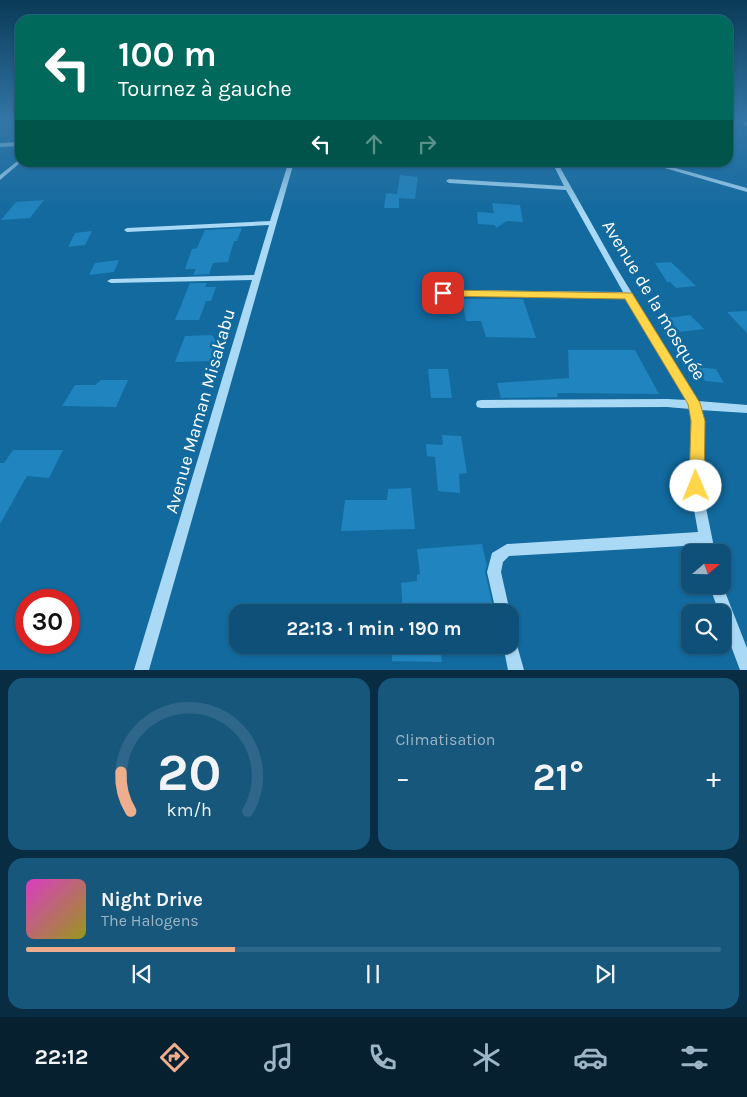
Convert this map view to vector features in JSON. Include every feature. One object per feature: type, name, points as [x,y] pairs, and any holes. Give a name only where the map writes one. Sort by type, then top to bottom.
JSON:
[{"type":"street","points":[[0,178],[15,165]]},
{"type":"street","name":"Avenue Maman Misakabu","points":[[141,670],[290,167]]},
{"type":"street","name":"Avenue de la mosquée","points":[[556,167],[629,295],[694,403],[698,421],[696,486],[707,544]]},
{"type":"street","points":[[664,167],[747,190]]},
{"type":"street","points":[[449,181],[567,188]]},
{"type":"street","points":[[127,230],[273,223]]},
{"type":"street","points":[[111,281],[257,277]]},
{"type":"street","points":[[443,293],[629,295]]},
{"type":"street","points":[[481,404],[694,403],[747,408]]},
{"type":"street","points":[[501,604],[494,572],[497,558],[507,550],[706,538]]},
{"type":"street","points":[[719,594],[747,668]]},
{"type":"street","points":[[512,654],[516,670]]},
{"type":"building","points":[[400,175],[418,177],[415,199],[399,198],[399,208],[384,208],[386,193],[397,194]]},
{"type":"building","points":[[44,200],[30,218],[1,220],[16,202]]},
{"type":"building","points":[[492,203],[520,205],[523,222],[507,221],[496,228],[495,225],[478,224],[477,212],[494,213]]},
{"type":"building","points":[[242,228],[237,241],[234,241],[228,262],[213,263],[209,274],[193,275],[196,269],[185,269],[192,249],[197,248],[205,230]]},
{"type":"building","points":[[92,231],[85,245],[68,247],[75,233]]},
{"type":"building","points":[[119,260],[114,272],[89,275],[95,263]]},
{"type":"building","points":[[671,262],[696,286],[676,288],[670,282],[667,282],[655,263]]},
{"type":"building","points":[[190,283],[207,283],[205,287],[216,287],[211,301],[206,301],[199,320],[175,320]]},
{"type":"building","points":[[462,299],[523,299],[536,338],[486,337],[481,321],[466,321]]},
{"type":"building","points":[[747,311],[747,333],[727,312]]},
{"type":"building","points":[[690,315],[704,329],[680,332],[667,318]]},
{"type":"building","points":[[212,335],[217,343],[212,361],[175,362],[185,336]]},
{"type":"building","points":[[568,350],[635,350],[659,394],[557,393],[558,397],[501,398],[497,383],[569,378]]},
{"type":"building","points":[[697,367],[716,369],[724,383],[705,381]]},
{"type":"building","points":[[428,369],[448,369],[452,398],[431,398]]},
{"type":"building","points":[[101,380],[128,380],[116,407],[62,406],[75,385],[95,385]]},
{"type":"building","points":[[442,435],[461,436],[467,473],[459,474],[460,493],[438,491],[435,457],[427,456],[426,444],[443,445]]},
{"type":"building","points":[[13,450],[63,450],[49,478],[27,476],[0,524],[0,463],[4,463]]},
{"type":"building","points":[[411,488],[415,529],[341,531],[345,500],[387,500],[388,489]]},
{"type":"building","points":[[482,544],[487,566],[485,572],[492,604],[402,604],[401,583],[417,581],[417,575],[420,574],[417,549]]},
{"type":"building","points":[[392,654],[441,654],[442,662],[392,661]]},
{"type":"route","points":[[443,293],[629,295],[694,403],[698,421],[696,486]]}]
